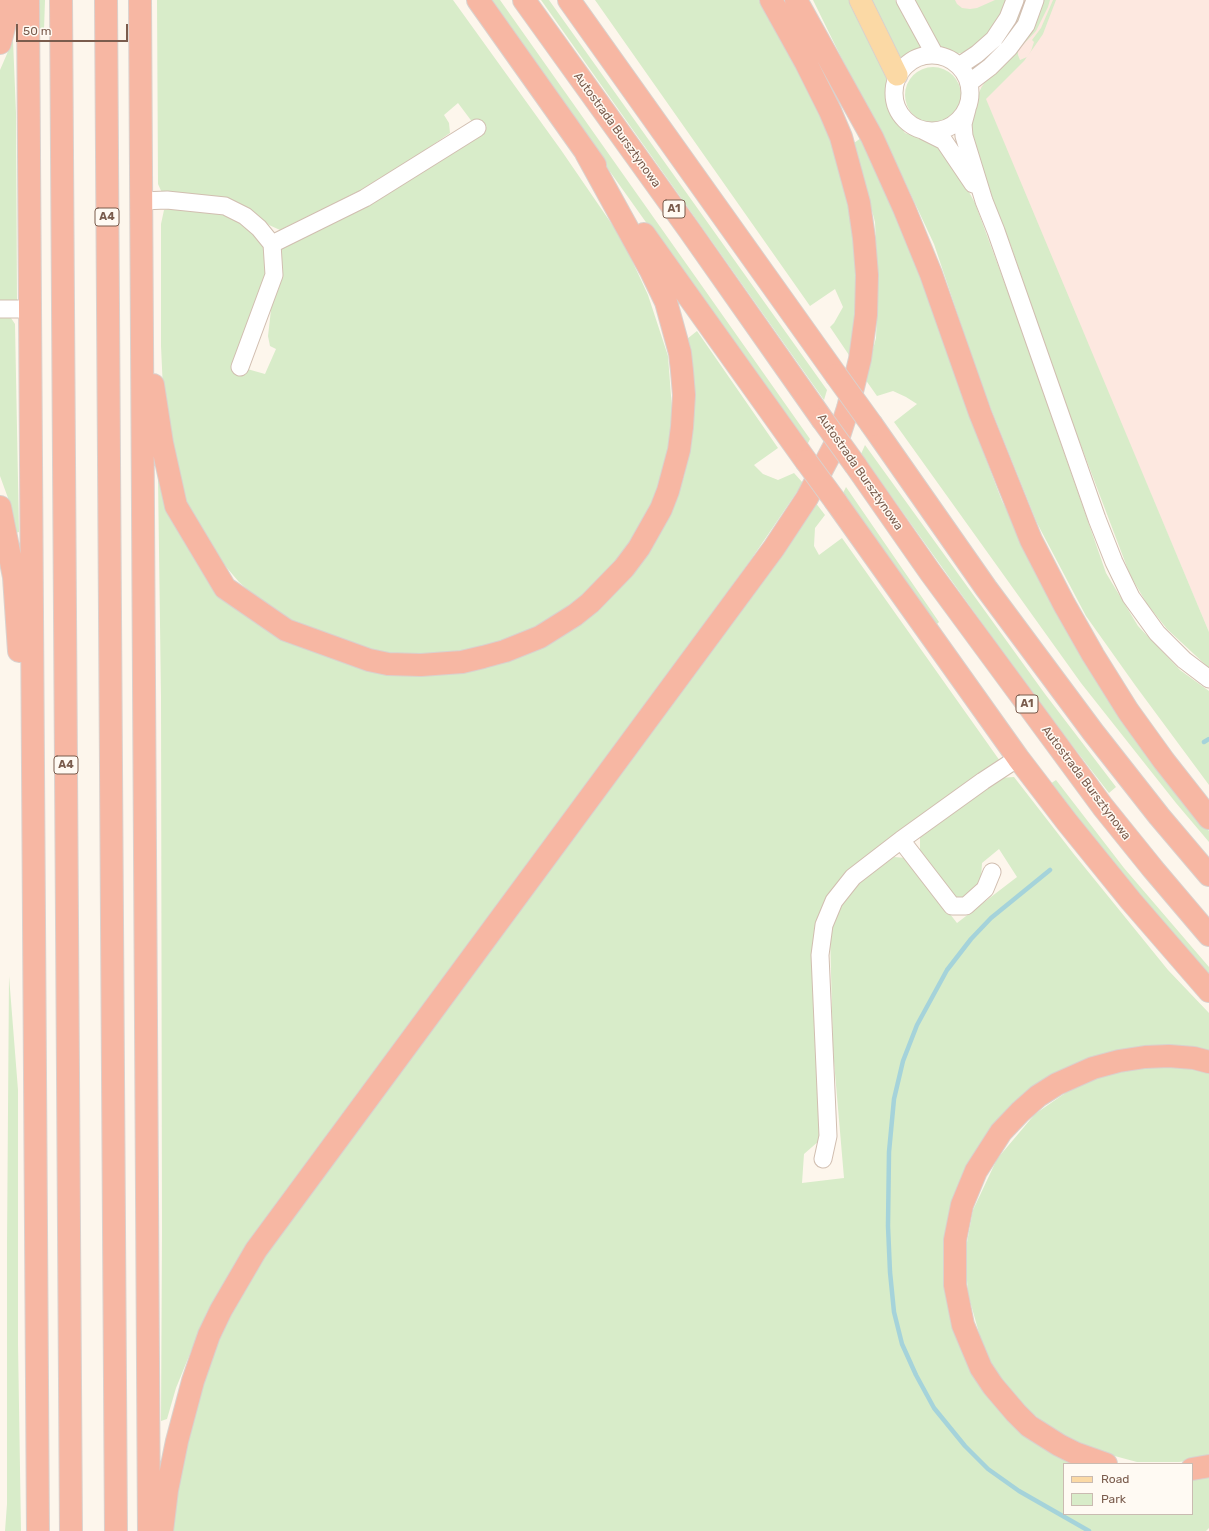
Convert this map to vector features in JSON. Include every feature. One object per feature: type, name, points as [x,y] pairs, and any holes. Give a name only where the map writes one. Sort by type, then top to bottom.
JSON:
[{"type":"highway","points":[[0,43],[11,0]]},
{"type":"highway","points":[[28,0],[38,1531]]},
{"type":"highway","name":"A4","points":[[61,0],[71,1531]]},
{"type":"highway","name":"A4","points":[[106,0],[116,1531]]},
{"type":"highway","points":[[140,0],[149,1531]]},
{"type":"highway","points":[[478,0],[1018,758],[1121,889],[1209,992]]},
{"type":"highway","name":"Autostrada Bursztynowa","points":[[524,0],[690,231],[930,572],[1103,807],[1152,869],[1209,935]]},
{"type":"highway","points":[[569,0],[872,425],[986,588],[1079,714],[1159,816],[1209,875]]},
{"type":"highway","points":[[162,1531],[167,1490],[177,1441],[193,1381],[209,1335],[221,1310],[256,1250],[774,548],[807,498],[838,439],[848,408],[860,359],[866,315],[867,275],[859,203],[843,143],[830,111],[806,63],[771,0]]},
{"type":"highway","points":[[796,0],[872,137],[904,208],[930,274],[980,413],[1035,546],[1068,611],[1093,655],[1124,704],[1164,761],[1207,814]]},
{"type":"highway","points":[[142,322],[162,443],[176,506],[225,588],[286,630],[369,660],[388,664],[436,664],[476,659],[505,652],[558,626],[590,603],[612,582],[639,548],[661,509],[668,490],[674,470],[682,427],[684,395],[679,347],[666,302],[651,271],[586,153]]},
{"type":"highway","points":[[0,507],[14,577],[20,666],[33,783]]},
{"type":"highway","points":[[1103,1463],[1075,1453],[1029,1426],[993,1386],[980,1368],[963,1325],[955,1285],[955,1240],[962,1205],[976,1171],[1001,1132],[1038,1096],[1057,1084],[1093,1068],[1125,1060],[1145,1057],[1169,1056],[1194,1058],[1209,1062]]},
{"type":"highway","points":[[1193,1469],[1209,1466]]},
{"type":"main road","points":[[860,0],[897,75]]},
{"type":"street","points":[[904,0],[935,54]]},
{"type":"street","points":[[959,66],[977,54],[994,39],[1008,18],[1015,0]]},
{"type":"street","points":[[969,84],[1009,48],[1026,25],[1035,0]]},
{"type":"street","points":[[984,201],[944,141],[910,125],[900,115],[894,102],[893,89],[897,75],[907,64],[920,56],[935,54],[948,58],[959,66],[969,84],[970,96],[963,124],[964,136],[984,201],[996,231],[1097,519],[1114,562],[1131,597],[1157,633],[1184,660],[1209,679]]},
{"type":"street","points":[[922,130],[936,131],[949,127],[959,120],[967,109]]},
{"type":"street","points":[[272,244],[365,198],[477,128]]},
{"type":"street","points":[[141,201],[167,200],[225,206],[246,216],[272,244],[274,275],[240,366]]},
{"type":"street","points":[[0,309],[30,309]]},
{"type":"street","points":[[823,1159],[828,1136],[820,955],[824,925],[834,901],[853,877],[901,840],[1018,758]]},
{"type":"street","points":[[901,840],[952,906],[966,906],[985,889],[992,872]]},
{"type":"shaded area","points":[[944,0],[1209,0],[1209,632],[1046,246]]},
{"type":"green space","points":[[38,0],[45,0],[44,30],[38,30]]},
{"type":"green space","points":[[157,0],[453,0],[561,150],[622,239],[648,295],[668,356],[673,422],[664,472],[651,511],[621,560],[577,606],[520,637],[431,658],[379,654],[306,629],[266,606],[239,582],[215,554],[190,515],[176,472],[164,412],[161,346],[161,224],[164,210],[182,207],[230,214],[265,243],[269,270],[233,365],[265,374],[276,349],[270,346],[268,336],[278,249],[479,131],[458,103],[444,115],[449,123],[450,133],[418,155],[359,191],[280,230],[269,225],[257,215],[232,201],[202,195],[173,198],[162,193],[158,184]]},
{"type":"green space","points":[[488,0],[500,0],[810,439],[807,445],[719,325]]},
{"type":"green space","points":[[541,0],[549,0],[827,390],[824,400]]},
{"type":"green space","points":[[595,0],[759,0],[820,108],[844,173],[858,245],[859,308],[851,358],[830,327],[843,307],[835,289],[810,306]]},
{"type":"green space","points":[[813,0],[851,0],[888,76],[887,94],[892,115],[905,133],[944,146],[975,203],[1013,306],[1106,573],[1138,626],[1180,670],[1209,691],[1209,785],[1086,616],[1037,523],[981,384],[934,244],[891,152]]},
{"type":"green space","points":[[867,0],[895,0],[923,51],[910,54],[899,66]]},
{"type":"green space","points":[[910,0],[955,0],[962,8],[970,9],[977,8],[995,0],[1008,0],[1001,15],[981,42],[966,52],[956,54],[936,46]]},
{"type":"green space","points":[[1025,0],[1029,0],[1024,14],[1003,45],[1000,42],[1017,17]]},
{"type":"green space","points":[[1044,0],[1050,0],[1036,31],[1018,50],[1020,60],[1027,57],[986,99],[1209,632],[1209,668],[1167,629],[1147,604],[1130,575],[1066,406],[1011,246],[969,140],[970,120],[977,104],[978,95],[981,88],[987,79],[1032,29],[1038,18]]},
{"type":"green space","points":[[1053,0],[1056,0],[1043,34],[1028,56],[1034,42],[1032,40],[1041,28]]},
{"type":"green space","points":[[13,40],[16,113],[17,302],[0,303],[0,70]]},
{"type":"green space","points":[[933,67],[944,69],[953,75],[959,84],[961,95],[959,106],[953,115],[944,121],[933,123],[922,121],[913,115],[907,106],[905,95],[907,84],[913,75],[922,69]]},
{"type":"green space","points":[[861,138],[902,223],[966,407],[1002,501],[1039,573],[1178,795],[1209,831],[1209,842],[1176,803],[1081,683],[894,422],[917,404],[893,391],[877,396],[865,379],[876,338],[878,284],[875,222],[854,143]]},
{"type":"green space","points":[[0,315],[9,315],[15,324],[19,532],[15,533],[8,498],[0,476]]},
{"type":"green space","points":[[697,331],[778,448],[754,465],[763,474],[778,480],[794,473],[803,483],[750,561],[593,776],[253,1235],[207,1312],[176,1388],[167,1419],[161,1421],[161,697],[158,477],[177,524],[250,616],[304,648],[372,670],[488,666],[636,569],[666,523],[684,477],[692,432],[687,339]]},
{"type":"green space","points":[[865,445],[1045,694],[1116,787],[1109,793],[1037,700],[861,454]]},
{"type":"green space","points":[[846,487],[939,622],[934,627],[843,493]]},
{"type":"green space","points":[[815,502],[825,515],[815,528],[814,546],[819,555],[842,538],[1000,761],[863,864],[817,933],[820,1140],[804,1154],[802,1183],[844,1178],[833,1050],[830,934],[841,905],[858,884],[894,857],[906,858],[957,923],[1017,877],[999,849],[982,863],[981,880],[977,892],[966,898],[953,899],[920,851],[920,837],[1000,778],[1014,777],[1073,853],[1168,970],[1209,1013],[1209,1056],[1053,1078],[949,1223],[965,1353],[1077,1463],[1063,1463],[1063,1515],[1193,1515],[1193,1478],[1209,1475],[1209,1528],[1206,1531],[169,1531],[180,1452],[218,1343],[246,1284],[299,1208],[780,559]]},
{"type":"green space","points":[[1056,780],[1124,868],[1209,967],[1209,977],[1185,950],[1050,784]]},
{"type":"green space","points":[[9,976],[18,1090],[18,1344],[21,1531],[5,1531],[7,1504]]},
{"type":"green space","points":[[1167,1063],[1209,1070],[1209,1458],[1179,1462],[1137,1462],[1096,1451],[1062,1435],[1030,1412],[997,1375],[981,1340],[968,1294],[965,1253],[973,1210],[997,1159],[1035,1114],[1074,1087],[1120,1070]]},
{"type":"waterway","points":[[1204,742],[1209,739]]},
{"type":"waterway","points":[[1050,870],[991,918],[971,939],[947,970],[917,1025],[903,1061],[894,1099],[889,1152],[888,1226],[890,1272],[894,1312],[902,1344],[916,1375],[934,1408],[965,1446],[988,1469],[1019,1491],[1089,1531]]}]
